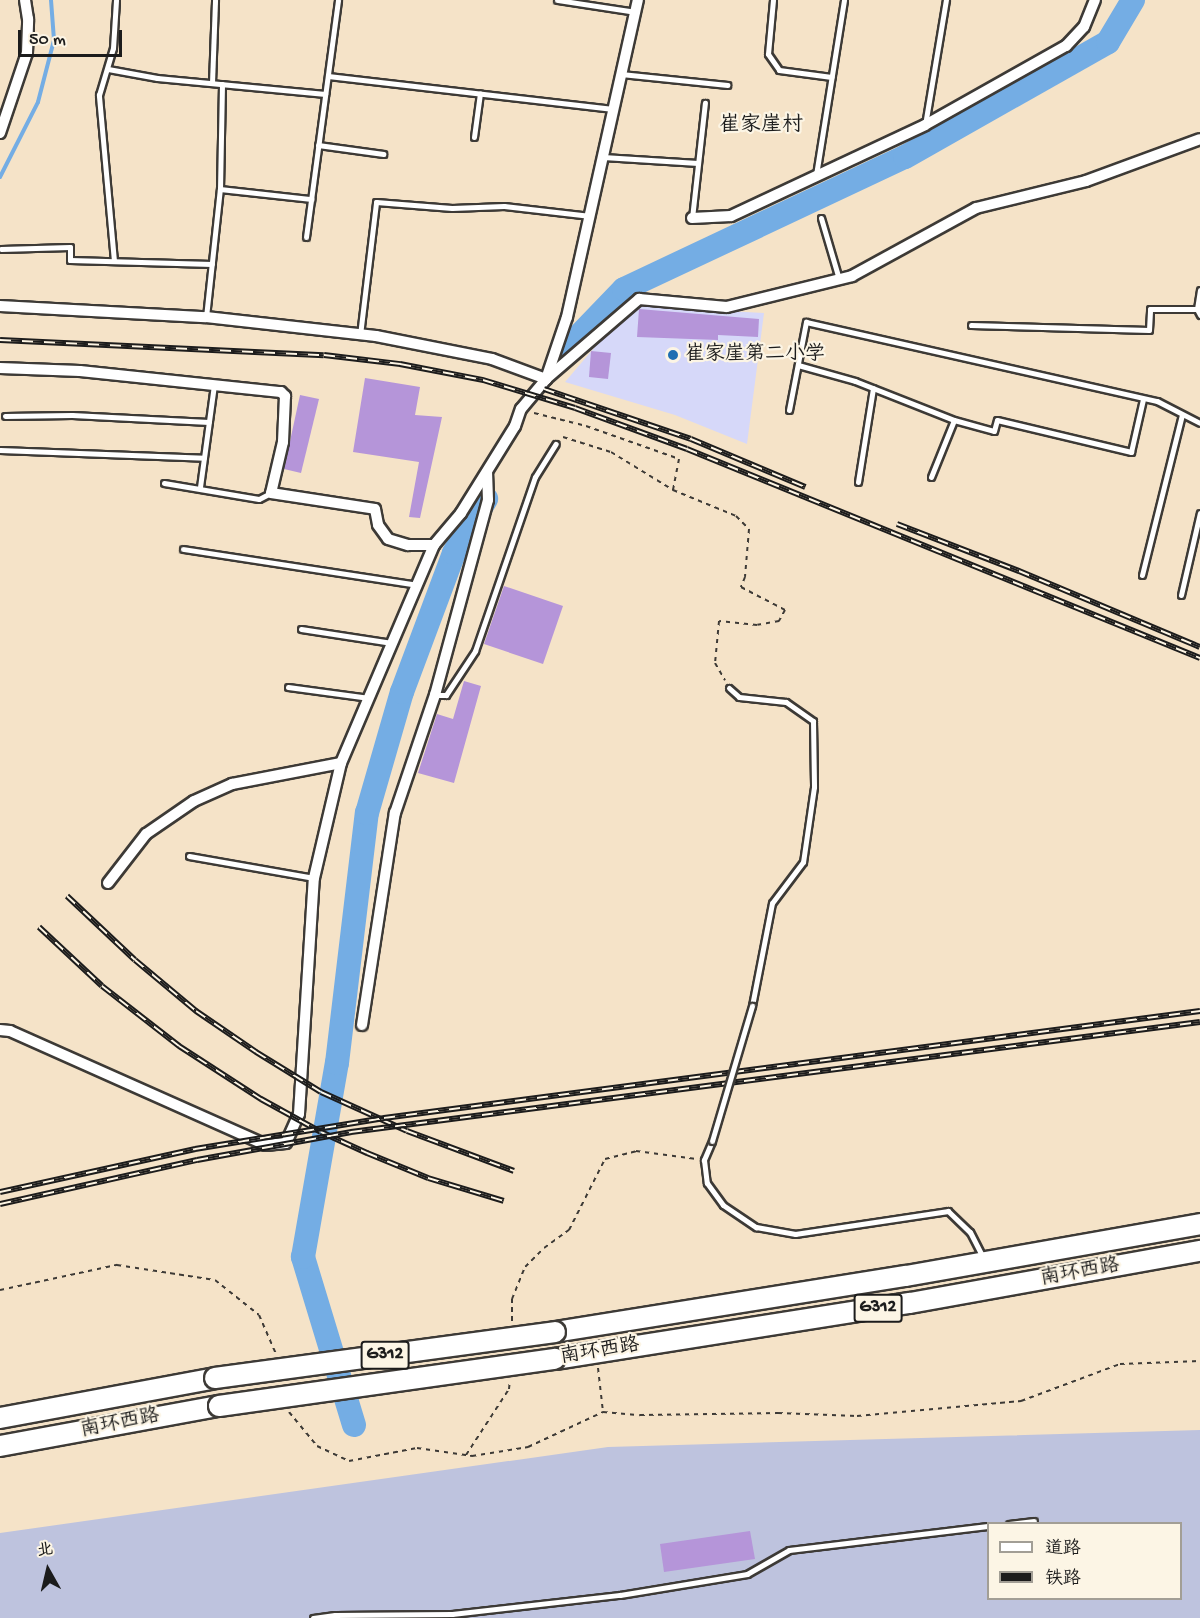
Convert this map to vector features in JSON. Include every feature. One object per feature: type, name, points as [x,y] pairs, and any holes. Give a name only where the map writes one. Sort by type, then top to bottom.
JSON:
[{"type":"highway","name":"南环西路","points":[[0,1418],[214,1378],[555,1332],[986,1262],[1200,1224]]},
{"type":"highway","name":"南环西路","points":[[0,1446],[219,1406],[596,1353],[910,1303],[1200,1251]]},
{"type":"street","points":[[0,133],[27,53],[28,19],[25,0]]},
{"type":"street","points":[[546,379],[567,317],[638,0]]},
{"type":"street","points":[[692,218],[731,216],[925,125],[1066,46],[1084,27],[1095,0]]},
{"type":"street","points":[[0,1029],[266,1145],[286,1143],[299,1114],[314,878],[341,763],[434,545],[461,513],[515,426],[521,409],[546,379],[639,299],[727,307],[852,276],[976,208],[1086,181],[1200,139]]},
{"type":"street","points":[[0,306],[206,317],[360,335],[492,359],[546,379]]},
{"type":"street","points":[[0,368],[80,371],[281,392],[285,396],[283,442],[271,493],[375,509],[378,525],[388,539],[408,545],[434,545]]},
{"type":"street","points":[[362,1024],[395,813],[435,695],[488,500],[487,472]]},
{"type":"street","points":[[108,883],[146,834],[194,801],[232,784],[341,763]]},
{"type":"lane","points":[[114,261],[99,95],[114,48],[116,0]]},
{"type":"lane","points":[[212,83],[215,0]]},
{"type":"lane","points":[[306,237],[338,0]]},
{"type":"lane","points":[[557,0],[635,12]]},
{"type":"lane","points":[[773,0],[768,54],[779,70],[832,77]]},
{"type":"lane","points":[[816,177],[844,0]]},
{"type":"lane","points":[[925,125],[946,0]]},
{"type":"lane","points":[[108,69],[157,78],[325,94]]},
{"type":"lane","points":[[621,74],[727,86]]},
{"type":"lane","points":[[328,75],[613,109]]},
{"type":"lane","points":[[206,317],[220,189],[222,84]]},
{"type":"lane","points":[[474,137],[480,93]]},
{"type":"lane","points":[[692,218],[705,104]]},
{"type":"lane","points":[[318,145],[383,154]]},
{"type":"lane","points":[[603,157],[698,163]]},
{"type":"lane","points":[[220,189],[311,199]]},
{"type":"lane","points":[[360,335],[375,202],[452,208],[504,206],[590,216]]},
{"type":"lane","points":[[821,219],[839,279]]},
{"type":"lane","points":[[1,249],[70,247],[70,260],[212,264]]},
{"type":"lane","points":[[971,325],[1149,330],[1150,309],[1199,312],[1200,290]]},
{"type":"lane","points":[[789,410],[806,322],[1157,401],[1200,423]]},
{"type":"lane","points":[[798,365],[873,388],[954,420],[994,432],[997,420],[1131,453],[1143,399]]},
{"type":"lane","points":[[200,487],[214,385]]},
{"type":"lane","points":[[858,482],[873,388]]},
{"type":"lane","points":[[5,416],[72,415],[209,422]]},
{"type":"lane","points":[[1142,575],[1182,415]]},
{"type":"lane","points":[[931,477],[954,420]]},
{"type":"lane","points":[[435,695],[446,695],[475,651],[535,477],[556,444]]},
{"type":"lane","points":[[0,450],[204,458]]},
{"type":"lane","points":[[165,483],[200,487],[258,499],[271,493]]},
{"type":"lane","points":[[1181,595],[1200,513]]},
{"type":"lane","points":[[183,549],[417,585]]},
{"type":"lane","points":[[302,629],[392,643]]},
{"type":"lane","points":[[288,687],[369,698]]},
{"type":"lane","points":[[729,688],[739,696],[786,702],[813,722],[814,787],[803,862],[772,903],[752,1006],[712,1141],[704,1160],[707,1183],[714,1195],[733,1214],[756,1227],[795,1234],[948,1211],[970,1232],[986,1262]]},
{"type":"lane","points":[[189,856],[314,878]]},
{"type":"lane","points":[[1026,1522],[1034,1521]]},
{"type":"lane","points":[[313,1618],[335,1615],[452,1614],[620,1595],[747,1574],[789,1550],[987,1526]]},
{"type":"path","points":[[521,409],[586,426],[679,459],[674,490]]},
{"type":"path","points":[[556,444],[563,436],[610,452],[674,490],[736,516],[749,529],[745,577],[741,587],[785,610],[779,621],[757,625],[719,621],[715,663],[729,688]]},
{"type":"path","points":[[512,1321],[512,1299],[525,1267],[544,1248],[569,1230],[605,1159],[636,1151],[704,1160]]},
{"type":"path","points":[[596,1353],[603,1412],[640,1415],[778,1413],[857,1416],[1021,1401],[1120,1364],[1200,1361]]},
{"type":"path","points":[[466,1455],[509,1389],[510,1378]]},
{"type":"shaded area","name":"崔家崖第二小学","points":[[634,306],[764,313],[747,444],[675,415],[565,382],[611,328]]},
{"type":"shaded area","points":[[1200,1430],[1200,1618],[0,1618],[0,1533],[608,1447]]},
{"type":"building","points":[[639,309],[759,319],[758,337],[718,335],[718,340],[637,337]]},
{"type":"building","points":[[591,351],[611,353],[608,379],[589,377]]},
{"type":"building","points":[[365,378],[420,387],[415,415],[442,417],[420,518],[409,517],[419,462],[353,452]]},
{"type":"building","points":[[300,395],[319,399],[301,473],[284,469]]},
{"type":"building","points":[[504,586],[563,606],[543,664],[484,644]]},
{"type":"building","points":[[464,681],[481,686],[454,783],[418,773],[437,714],[453,719]]},
{"type":"building","points":[[750,1531],[755,1559],[664,1572],[660,1544]]},
{"type":"waterway","points":[[0,177],[38,102],[54,40],[51,0]]},
{"type":"waterway","points":[[569,346],[624,289],[905,157],[1108,42],[1133,0]]},
{"type":"waterway","points":[[354,1425],[303,1257],[337,1063],[367,813],[402,692],[454,553],[486,499]]},
{"type":"railway","points":[[0,340],[324,355],[400,364],[483,380],[575,408],[687,449],[1200,658]]},
{"type":"railway","points":[[544,389],[691,439],[805,487]]},
{"type":"railway","points":[[897,524],[1019,571],[1200,647]]},
{"type":"railway","points":[[67,896],[135,960],[196,1011],[321,1092],[407,1131],[514,1171]]},
{"type":"railway","points":[[39,927],[102,986],[179,1046],[261,1099],[321,1132],[367,1153],[428,1178],[504,1201]]},
{"type":"railway","points":[[0,1192],[195,1149],[384,1118],[1200,1011]]},
{"type":"railway","points":[[0,1204],[197,1160],[351,1132],[1200,1022]]},
{"type":"place","name":"崔家崖第二小学","points":[[673,355]]},
{"type":"district","name":"崔家崖村","points":[[761,127]]}]
